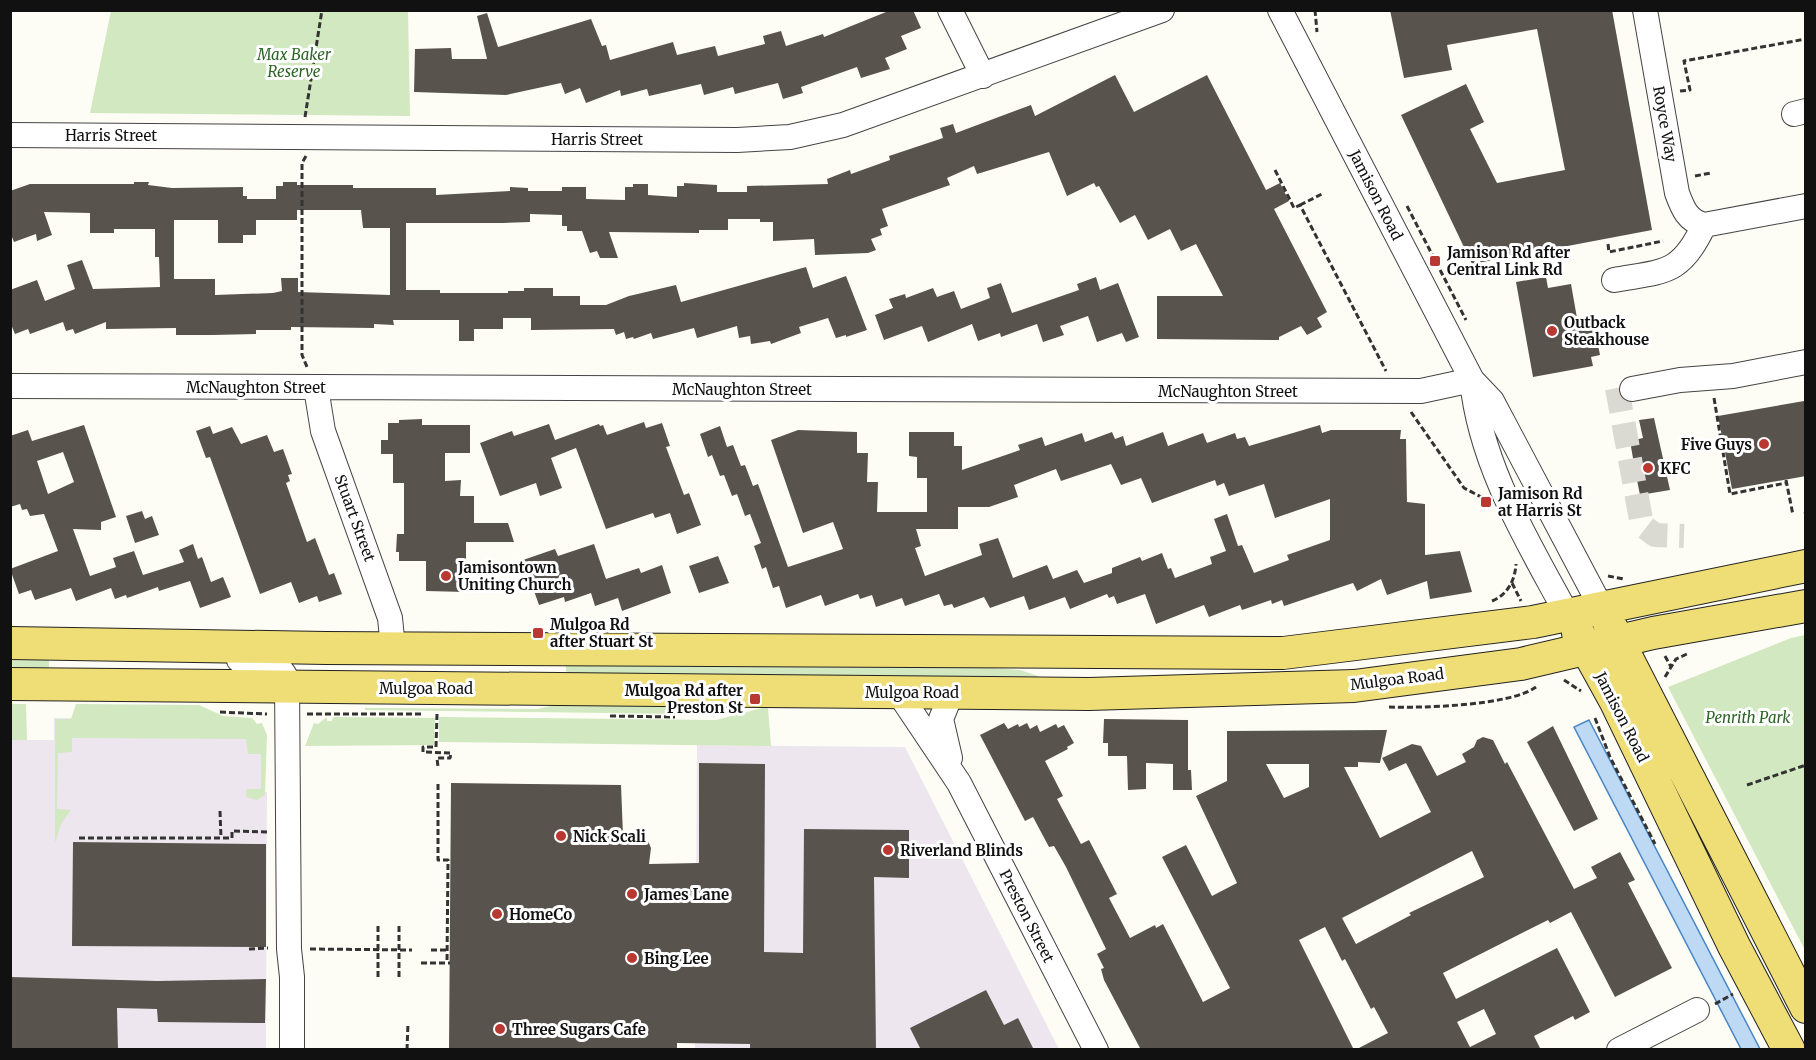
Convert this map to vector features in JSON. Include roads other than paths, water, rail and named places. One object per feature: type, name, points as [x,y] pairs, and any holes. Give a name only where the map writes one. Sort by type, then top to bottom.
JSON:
[{"type":"main road","points":[[10,643],[393,648],[1283,653],[1568,616],[1806,566]]},
{"type":"main road","name":"Mulgoa Road","points":[[10,684],[1089,694],[1354,686],[1521,664],[1653,633],[1806,606]]},
{"type":"main road","name":"Jamison Road","points":[[1602,609],[1806,1007]]},
{"type":"main road","name":"Jamison Road","points":[[1568,616],[1588,649],[1734,946],[1789,1050]]},
{"type":"street","points":[[950,10],[983,76]]},
{"type":"street","name":"Harris Street","points":[[10,135],[765,140],[810,134],[843,125],[1162,10]]},
{"type":"street","name":"Jamison Road","points":[[1280,10],[1472,380],[1492,401],[1602,609]]},
{"type":"street","name":"Royce Way","points":[[1645,10],[1677,193],[1684,212],[1695,222],[1704,225]]},
{"type":"street","points":[[1614,280],[1666,270],[1681,262],[1693,248],[1704,225],[1806,206]]},
{"type":"street","points":[[1632,389],[1806,362]]},
{"type":"street","name":"Jamison Road","points":[[1472,380],[1474,407],[1499,479],[1522,531],[1568,616]]},
{"type":"street","name":"McNaughton Street","points":[[10,386],[1421,391],[1472,380]]},
{"type":"street","name":"Stuart Street","points":[[316,388],[323,431],[390,618],[393,648]]},
{"type":"street","points":[[59,644],[98,657],[258,660],[281,669],[287,686],[288,949],[292,976],[292,1050]]},
{"type":"street","name":"Preston Street","points":[[898,692],[959,783],[1095,1050]]},
{"type":"street","name":"Preston Street","points":[[952,692],[943,711],[942,727],[959,783]]},
{"type":"street","points":[[1619,1050],[1706,1007]]},
{"type":"water","points":[[1589,720],[1760,1049],[1741,1049],[1574,727]]},
{"type":"tunnel","points":[[1617,388],[1642,525],[1655,535],[1684,536]]},
{"type":"place","name":"Jamison Rd after Central Link Rd","points":[[1435,261]]},
{"type":"place","name":"Outback Steakhouse","points":[[1552,331]]},
{"type":"place","name":"Five Guys","points":[[1764,444]]},
{"type":"place","name":"KFC","points":[[1648,468]]},
{"type":"place","name":"Jamison Rd at Harris St","points":[[1486,502]]},
{"type":"place","name":"Jamisontown Uniting Church","points":[[446,576]]},
{"type":"place","name":"Mulgoa Rd after Stuart St","points":[[538,633]]},
{"type":"place","name":"Mulgoa Rd after Preston St","points":[[755,699]]},
{"type":"place","name":"Nick Scali","points":[[561,836]]},
{"type":"place","name":"Riverland Blinds","points":[[888,850]]},
{"type":"place","name":"James Lane","points":[[632,894]]},
{"type":"place","name":"HomeCo","points":[[497,914]]},
{"type":"place","name":"Bing Lee","points":[[632,958]]},
{"type":"place","name":"Three Sugars Cafe","points":[[500,1029]]},
{"type":"park label","name":"Max Baker Reserve","points":[[294,62]]},
{"type":"park label","name":"Penrith Park","points":[[1748,717]]}]
